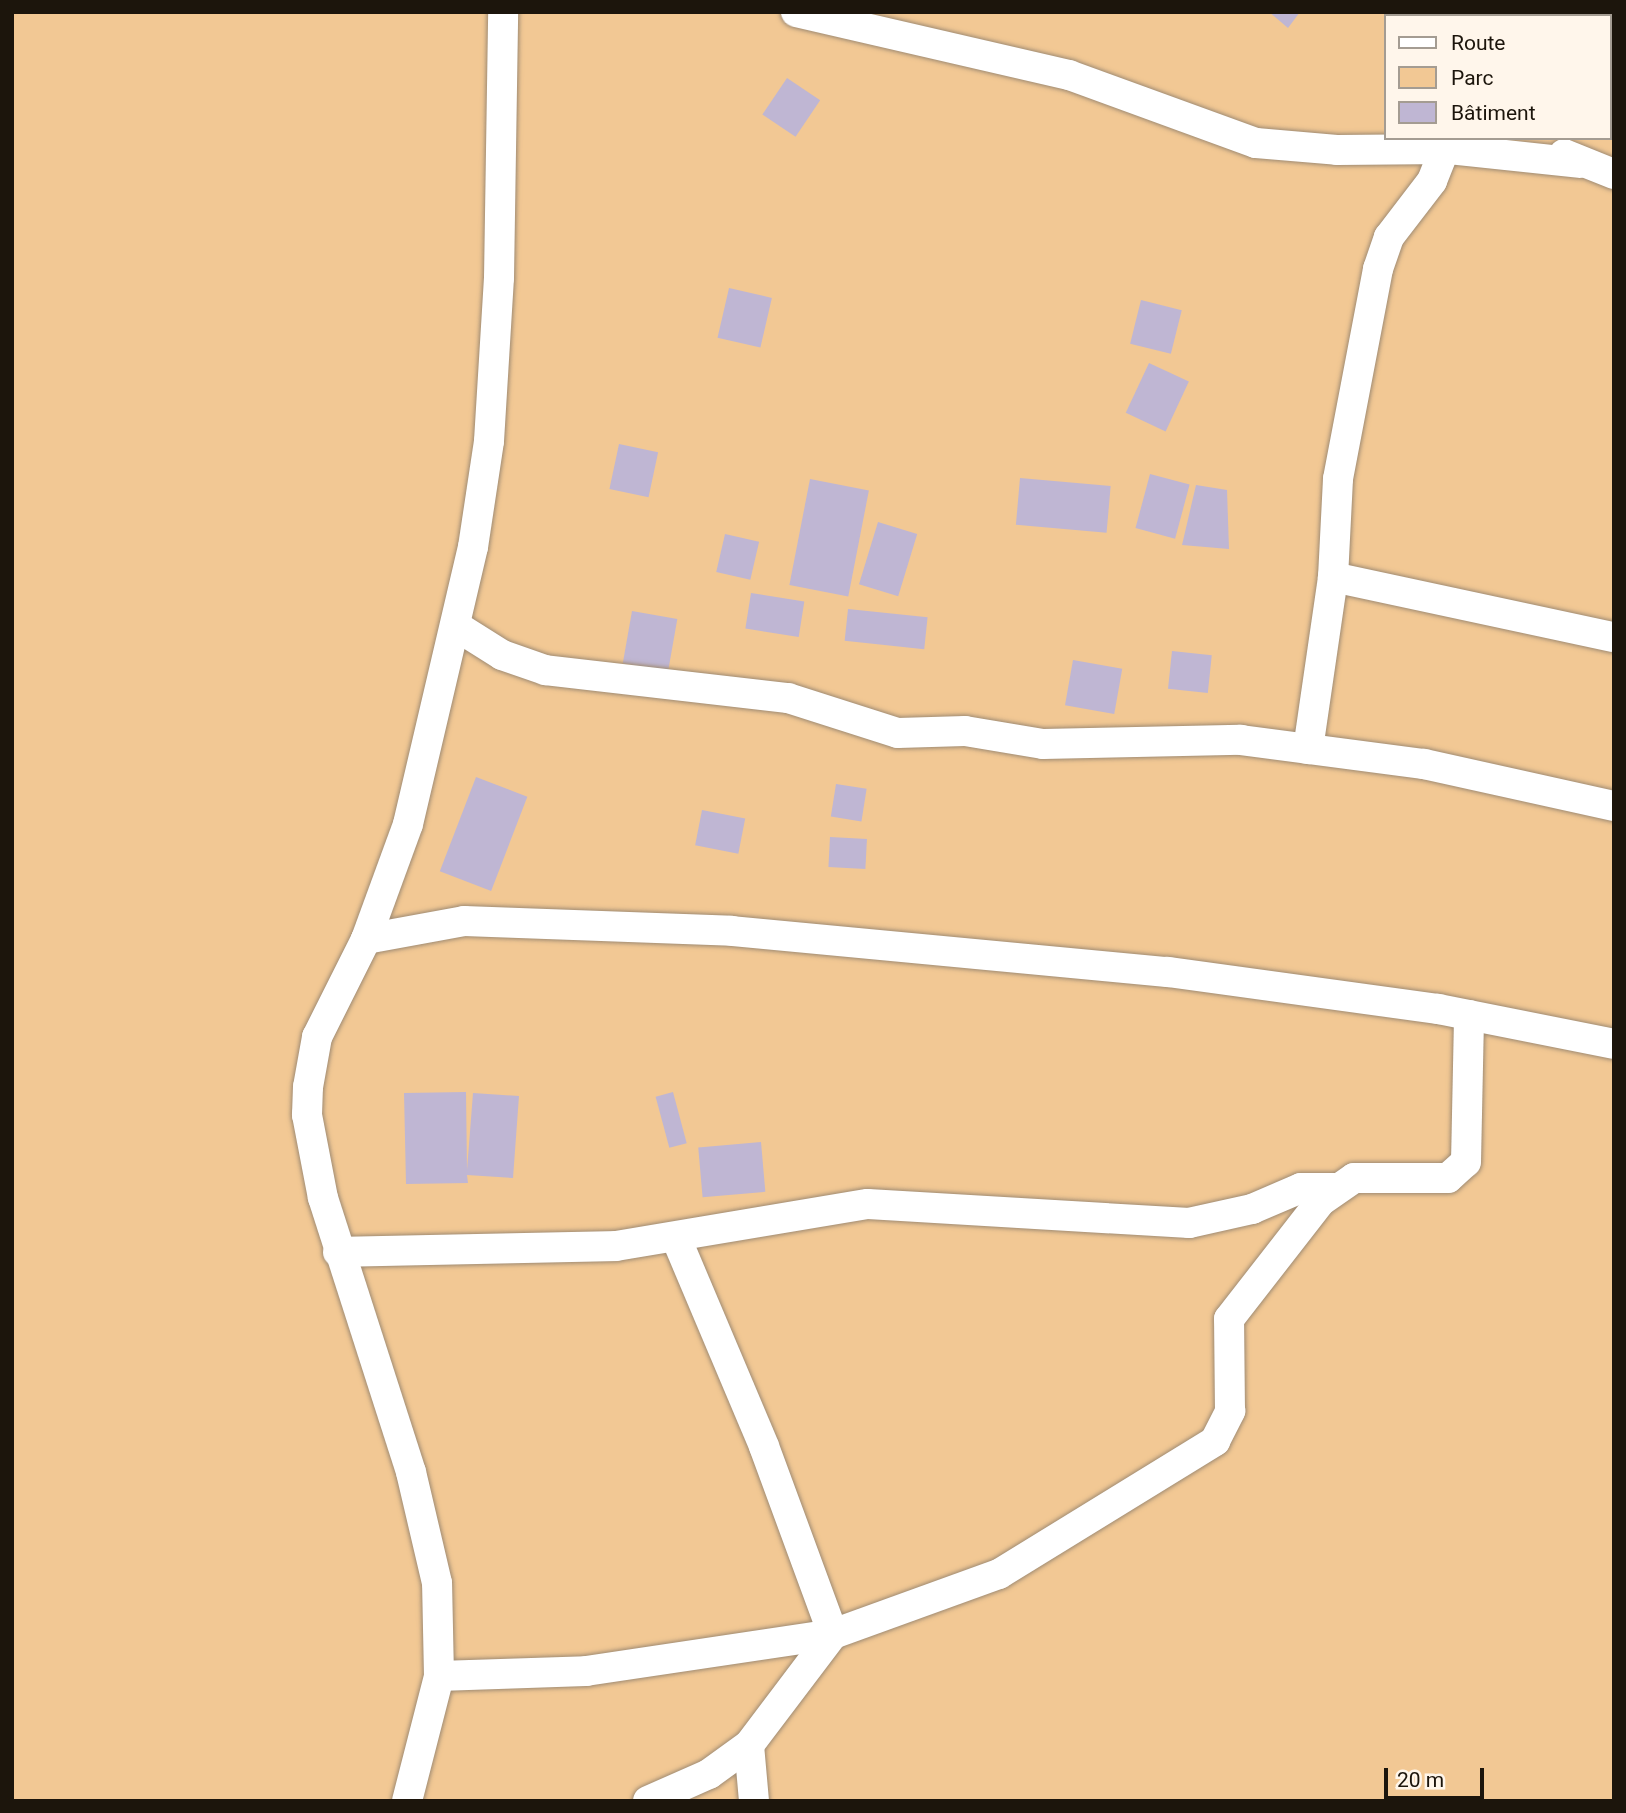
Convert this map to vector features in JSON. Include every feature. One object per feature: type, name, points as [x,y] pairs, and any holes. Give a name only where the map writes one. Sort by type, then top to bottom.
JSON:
[{"type":"street","points":[[407,1801],[439,1676],[442,1624],[427,1535],[338,1252],[311,1142],[308,1087],[317,1037],[366,939],[408,824],[456,626],[489,441],[503,12]]},
{"type":"street","points":[[796,12],[1069,75],[1256,143],[1449,143],[1579,163],[1614,174]]},
{"type":"street","points":[[1543,140],[1579,163]]},
{"type":"street","points":[[1308,749],[1333,577],[1338,479],[1378,269],[1389,237],[1449,143]]},
{"type":"street","points":[[1333,577],[1614,637]]},
{"type":"street","points":[[456,626],[502,655],[545,670],[788,698],[898,733],[965,731],[1043,744],[1241,740],[1424,764],[1614,806]]},
{"type":"street","points":[[366,939],[464,921],[694,928],[1168,972],[1469,1015],[1614,1044]]},
{"type":"street","points":[[338,1252],[677,1240],[798,1212],[868,1203],[1189,1223],[1251,1209],[1301,1188],[1335,1188],[1371,1175],[1440,1179],[1461,1170],[1468,1141],[1469,1015]]},
{"type":"street","points":[[439,1676],[586,1671],[833,1634],[999,1574],[1215,1441],[1230,1411],[1229,1319],[1335,1188]]},
{"type":"street","points":[[677,1240],[764,1446],[833,1634]]},
{"type":"street","points":[[648,1801],[709,1774],[749,1745],[833,1634]]},
{"type":"street","points":[[749,1745],[754,1801]]},
{"type":"green space","points":[[12,12],[1614,12],[1614,1801],[12,1801]]},
{"type":"building","points":[[1269,12],[1300,12],[1288,28]]},
{"type":"building","points":[[787,78],[820,100],[796,137],[762,114]]},
{"type":"building","points":[[729,288],[772,298],[760,348],[718,338]]},
{"type":"building","points":[[1141,300],[1182,310],[1171,354],[1130,344]]},
{"type":"building","points":[[1149,363],[1189,382],[1166,431],[1126,413]]},
{"type":"building","points":[[619,444],[658,452],[649,497],[609,489]]},
{"type":"building","points":[[1150,474],[1190,485],[1175,539],[1136,528]]},
{"type":"building","points":[[1020,478],[1111,486],[1107,533],[1016,525]]},
{"type":"building","points":[[810,479],[869,490],[848,596],[789,585]]},
{"type":"building","points":[[1196,485],[1227,490],[1229,549],[1182,545]]},
{"type":"building","points":[[878,522],[917,534],[898,596],[859,584]]},
{"type":"building","points":[[725,534],[759,542],[750,580],[716,572]]},
{"type":"building","points":[[751,593],[804,601],[799,637],[745,629]]},
{"type":"building","points":[[848,609],[928,617],[924,649],[845,641]]},
{"type":"building","points":[[632,611],[677,619],[668,671],[623,663]]},
{"type":"building","points":[[1172,651],[1212,655],[1208,693],[1168,689]]},
{"type":"building","points":[[1073,660],[1122,669],[1114,714],[1065,705]]},
{"type":"building","points":[[476,777],[527,797],[491,891],[440,871]]},
{"type":"building","points":[[836,784],[867,789],[861,821],[831,817]]},
{"type":"building","points":[[702,810],[745,818],[738,854],[695,845]]},
{"type":"building","points":[[830,837],[867,839],[865,869],[828,867]]},
{"type":"building","points":[[466,1092],[467,1170],[473,1093],[519,1096],[513,1178],[467,1175],[468,1183],[406,1184],[404,1093]]},
{"type":"building","points":[[673,1092],[687,1143],[669,1148],[656,1097]]},
{"type":"building","points":[[761,1142],[765,1192],[703,1197],[698,1147]]}]
